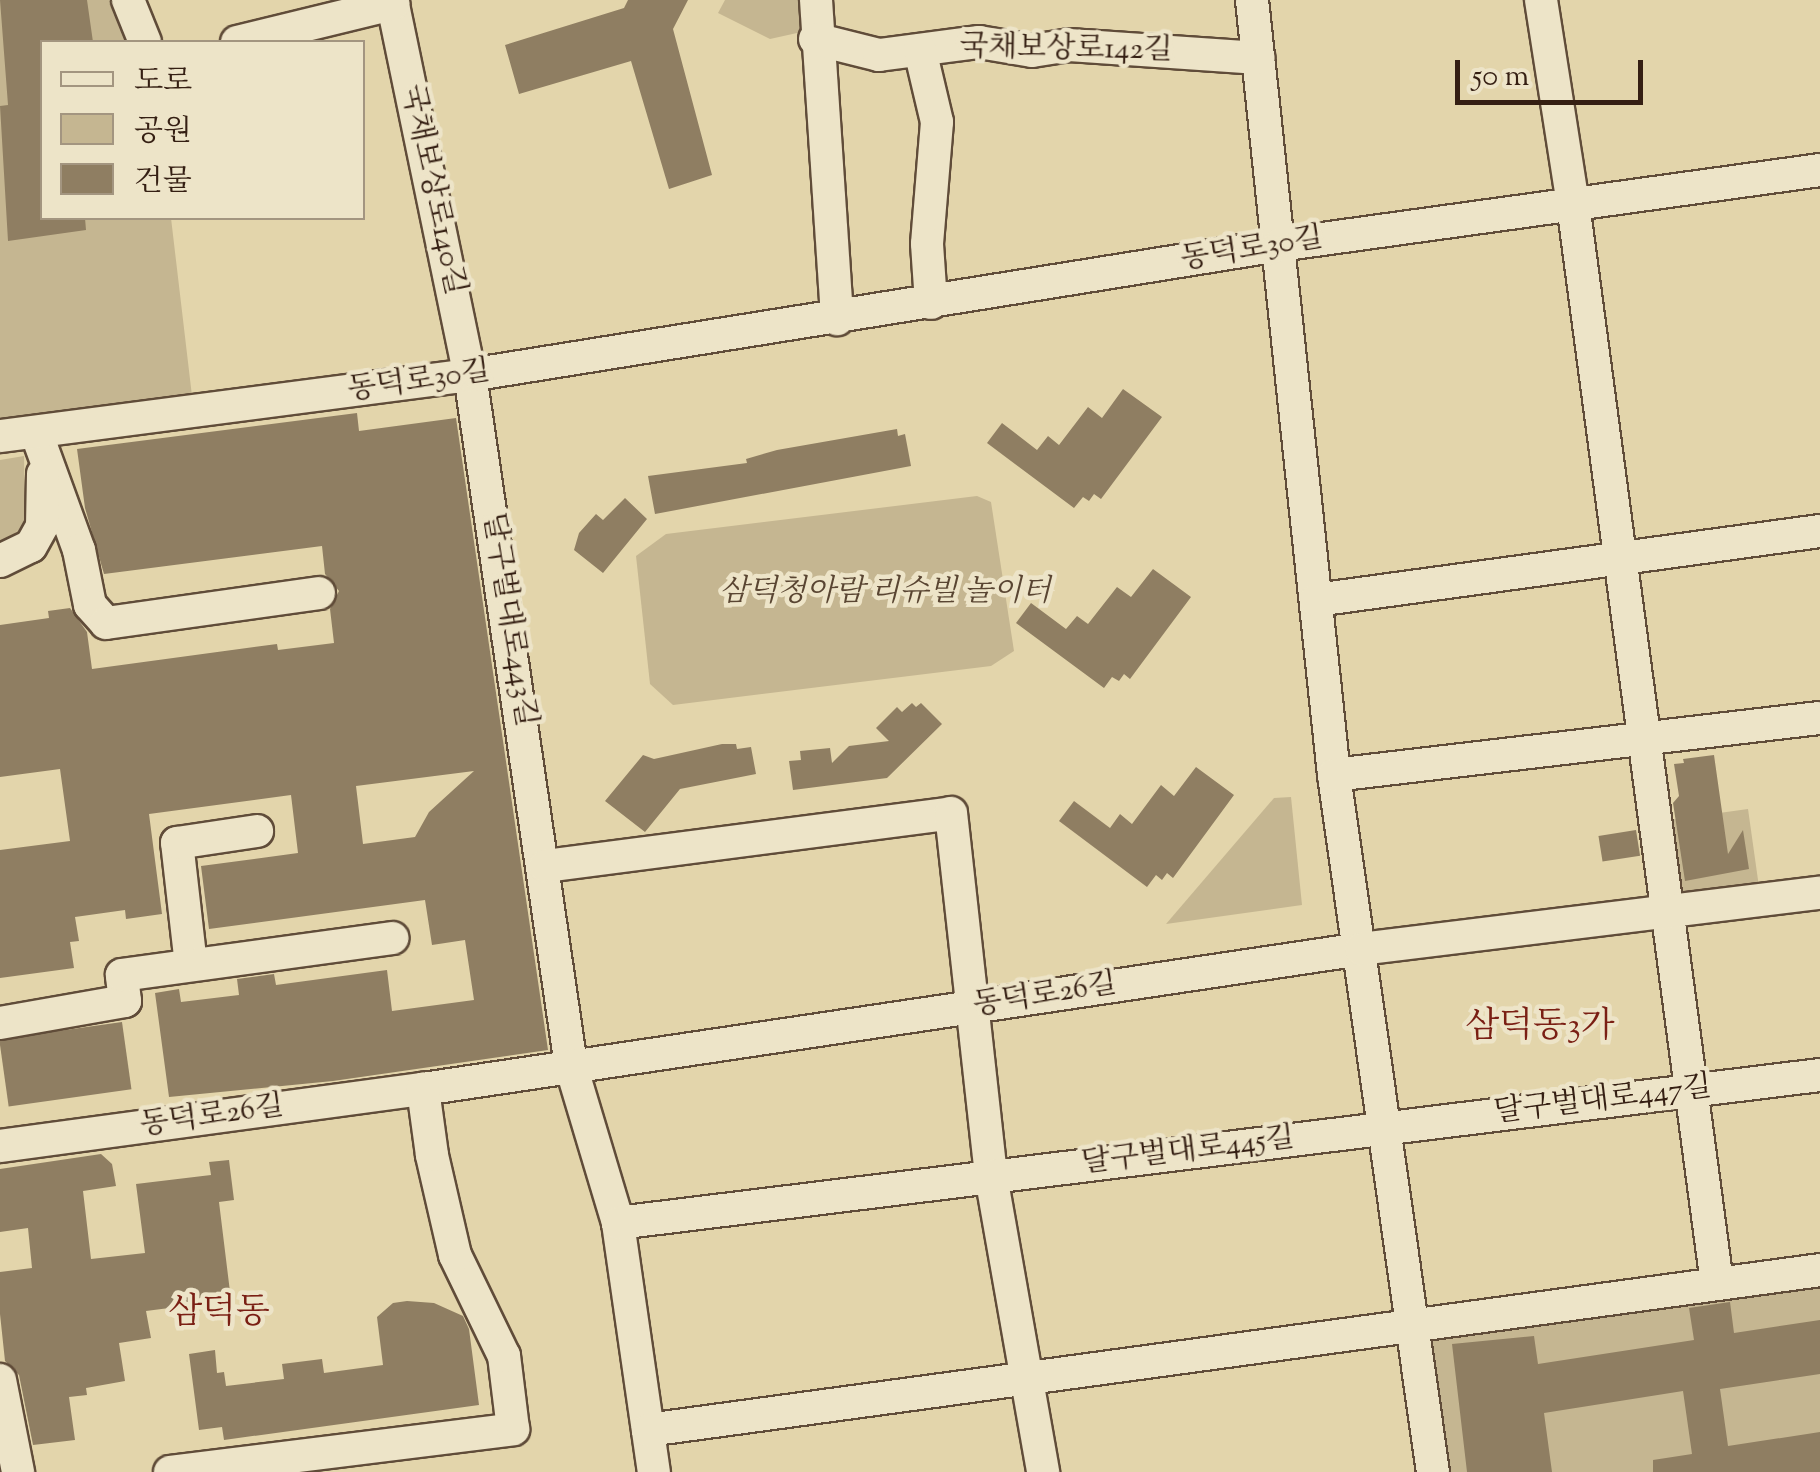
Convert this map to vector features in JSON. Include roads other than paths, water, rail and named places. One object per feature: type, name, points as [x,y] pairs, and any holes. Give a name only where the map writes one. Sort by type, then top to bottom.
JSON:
[{"type":"street","points":[[128,0],[144,40]]},
{"type":"street","points":[[816,0],[815,39],[836,319]]},
{"type":"street","points":[[1252,0],[1334,775],[1433,1472]]},
{"type":"street","points":[[1541,0],[1573,204],[1717,1284]]},
{"type":"street","name":"국채보상로140길","points":[[245,40],[393,2],[470,375]]},
{"type":"street","name":"국채보상로142길","points":[[815,39],[880,55],[979,42],[1032,50],[1069,46],[1258,58]]},
{"type":"street","points":[[920,50],[938,122],[927,244],[931,303]]},
{"type":"street","name":"동덕로30길","points":[[16,434],[470,375],[1279,245],[1820,170]]},
{"type":"street","name":"달구벌대로443길","points":[[470,375],[545,866],[571,1066],[618,1223],[654,1472]]},
{"type":"street","points":[[0,561],[32,546],[42,526],[42,472],[16,434]]},
{"type":"street","points":[[16,434],[79,550],[90,605],[106,623],[319,593]]},
{"type":"street","points":[[1316,600],[1820,531]]},
{"type":"street","points":[[1334,775],[1820,718]]},
{"type":"street","points":[[545,866],[951,814],[991,1176],[1043,1472]]},
{"type":"street","points":[[192,966],[177,843],[257,832]]},
{"type":"street","name":"동덕로26길","points":[[0,1146],[423,1089],[1361,949],[1820,893]]},
{"type":"street","points":[[0,1023],[124,1002],[122,975],[392,938]]},
{"type":"street","name":"달구벌대로447길","points":[[1385,1127],[1820,1076]]},
{"type":"street","points":[[170,1472],[358,1459],[513,1429],[504,1356],[456,1255],[432,1155],[423,1089]]},
{"type":"street","name":"달구벌대로445길","points":[[991,1176],[1385,1127]]},
{"type":"street","points":[[618,1223],[991,1176]]},
{"type":"street","points":[[648,1430],[1820,1270]]},
{"type":"street","points":[[0,1380],[18,1472]]},
{"type":"district","name":"삼덕동3가","points":[[1540,1028]]},
{"type":"district","name":"삼덕동","points":[[219,1314]]},
{"type":"park label","name":"삼덕청아람 리슈빌 놀이터","points":[[885,593]]}]
